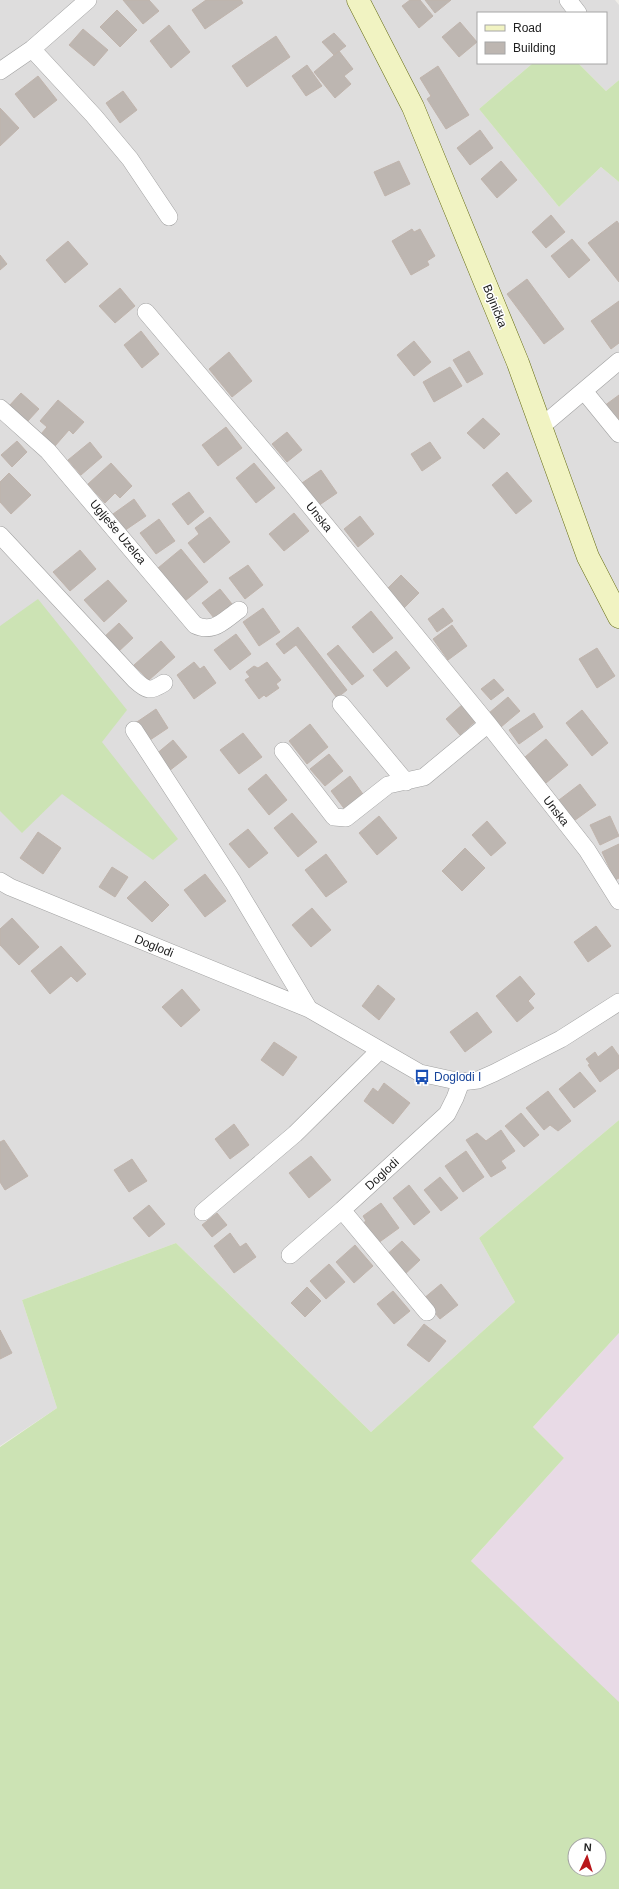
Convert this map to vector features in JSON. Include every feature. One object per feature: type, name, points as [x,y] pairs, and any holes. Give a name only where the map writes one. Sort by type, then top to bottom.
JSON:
[{"type":"main road","name":"Bojnička","points":[[358,0],[413,107],[518,363],[588,557],[619,617]]},
{"type":"street","points":[[0,71],[32,49],[88,0]]},
{"type":"street","points":[[568,0],[577,12]]},
{"type":"street","points":[[32,49],[94,116],[130,159],[169,217]]},
{"type":"street","name":"Unska","points":[[146,312],[292,484],[488,724],[587,850],[619,901]]},
{"type":"street","points":[[542,426],[619,361]]},
{"type":"street","points":[[584,391],[619,434]]},
{"type":"street","name":"Uglješe Uzelca","points":[[0,408],[48,451],[195,625],[203,629],[212,629],[239,610]]},
{"type":"street","points":[[0,535],[135,680],[144,688],[149,690],[154,689],[164,683]]},
{"type":"street","points":[[341,704],[406,782]]},
{"type":"street","points":[[283,751],[334,817],[346,818],[388,785],[424,777],[488,724]]},
{"type":"street","name":"Doglodi","points":[[134,730],[233,882],[309,1009]]},
{"type":"street","name":"Doglodi","points":[[0,881],[10,887],[309,1009],[420,1073],[461,1082],[478,1080],[494,1074],[561,1039],[619,1002]]},
{"type":"street","points":[[203,1212],[295,1134],[380,1050]]},
{"type":"street","name":"Doglodi","points":[[290,1255],[342,1210],[447,1114],[461,1082]]},
{"type":"street","points":[[342,1210],[427,1312]]},
{"type":"shaded area","points":[[0,0],[615,0],[619,5],[619,80],[606,91],[579,64],[607,64],[607,12],[477,12],[477,64],[532,64],[479,109],[559,207],[601,167],[619,182],[619,1120],[479,1238],[515,1302],[371,1432],[176,1243],[22,1300],[57,1408],[0,1446]]},
{"type":"shaded area","points":[[619,1333],[618,1703],[471,1561],[564,1458],[533,1427]]},
{"type":"green space","points":[[532,64],[579,64],[606,91],[619,80],[619,182],[601,167],[559,207],[479,109]]},
{"type":"green space","points":[[38,599],[127,710],[102,742],[178,839],[153,860],[62,794],[22,833],[0,811],[0,626]]},
{"type":"green space","points":[[619,1120],[619,1333],[533,1427],[564,1458],[471,1561],[619,1702],[619,1889],[0,1889],[0,1447],[57,1408],[22,1300],[176,1243],[371,1432],[515,1302],[479,1238]]},
{"type":"building","points":[[123,0],[149,0],[159,11],[143,24]]},
{"type":"building","points":[[206,0],[241,0],[243,3],[205,29],[192,10]]},
{"type":"building","points":[[410,0],[420,0],[433,16],[419,28],[402,6]]},
{"type":"building","points":[[425,0],[451,0],[435,13]]},
{"type":"building","points":[[117,10],[137,30],[120,47],[100,27]]},
{"type":"building","points":[[460,22],[477,42],[459,57],[442,37]]},
{"type":"building","points":[[169,25],[190,52],[171,68],[150,41]]},
{"type":"building","points":[[83,29],[108,50],[94,66],[69,45]]},
{"type":"building","points":[[334,33],[346,46],[334,55],[322,42]]},
{"type":"building","points":[[276,36],[290,57],[247,87],[232,66]]},
{"type":"building","points":[[339,51],[353,69],[344,76],[351,84],[335,98],[314,72]]},
{"type":"building","points":[[307,65],[322,86],[306,96],[292,76]]},
{"type":"building","points":[[438,66],[469,115],[446,129],[427,99],[431,96],[420,78]]},
{"type":"building","points":[[38,76],[57,100],[34,118],[15,94]]},
{"type":"building","points":[[123,91],[137,110],[120,123],[106,103]]},
{"type":"building","points":[[0,108],[19,128],[0,146]]},
{"type":"building","points":[[480,130],[493,148],[470,165],[457,148]]},
{"type":"building","points":[[399,161],[410,184],[385,196],[374,172]]},
{"type":"building","points":[[501,161],[517,180],[497,198],[481,179]]},
{"type":"building","points":[[551,215],[565,232],[546,248],[532,232]]},
{"type":"building","points":[[617,221],[619,224],[619,282],[588,243]]},
{"type":"building","points":[[412,229],[414,232],[420,229],[435,256],[427,261],[429,265],[411,275],[392,241]]},
{"type":"building","points":[[572,239],[590,260],[569,278],[551,256]]},
{"type":"building","points":[[68,241],[88,264],[65,283],[46,260]]},
{"type":"building","points":[[0,255],[7,264],[0,270]]},
{"type":"building","points":[[527,279],[564,329],[544,344],[507,294]]},
{"type":"building","points":[[120,288],[135,306],[115,323],[99,306]]},
{"type":"building","points":[[619,301],[619,343],[611,349],[591,321]]},
{"type":"building","points":[[141,331],[159,354],[142,368],[124,345]]},
{"type":"building","points":[[414,341],[431,362],[414,376],[397,355]]},
{"type":"building","points":[[469,351],[483,374],[467,383],[453,360]]},
{"type":"building","points":[[229,352],[252,381],[232,397],[209,369]]},
{"type":"building","points":[[450,367],[462,386],[434,402],[423,382]]},
{"type":"building","points":[[21,393],[39,409],[27,422],[9,406]]},
{"type":"building","points":[[619,395],[619,424],[604,406]]},
{"type":"building","points":[[58,400],[84,422],[73,434],[69,430],[55,446],[41,434],[47,427],[40,421]]},
{"type":"building","points":[[483,418],[500,434],[484,449],[467,433]]},
{"type":"building","points":[[226,427],[242,448],[218,466],[202,445]]},
{"type":"building","points":[[287,432],[302,450],[287,462],[272,444]]},
{"type":"building","points":[[17,441],[27,452],[12,467],[1,455]]},
{"type":"building","points":[[90,442],[102,457],[81,475],[68,460]]},
{"type":"building","points":[[430,442],[441,458],[422,471],[411,454]]},
{"type":"building","points":[[111,463],[132,486],[120,498],[115,493],[105,503],[88,484]]},
{"type":"building","points":[[254,463],[275,488],[256,503],[236,478]]},
{"type":"building","points":[[321,470],[337,493],[318,506],[302,483]]},
{"type":"building","points":[[507,472],[532,501],[516,514],[492,485]]},
{"type":"building","points":[[9,473],[31,495],[11,514],[0,502],[0,482]]},
{"type":"building","points":[[189,492],[204,512],[188,525],[172,504]]},
{"type":"building","points":[[134,499],[146,516],[124,531],[113,514]]},
{"type":"building","points":[[294,513],[309,531],[284,551],[269,534]]},
{"type":"building","points":[[360,516],[374,534],[358,547],[344,529]]},
{"type":"building","points":[[210,517],[230,542],[204,563],[188,543],[199,534],[195,528]]},
{"type":"building","points":[[159,519],[175,541],[156,554],[140,533]]},
{"type":"building","points":[[181,549],[208,582],[185,601],[158,568]]},
{"type":"building","points":[[80,550],[96,569],[70,591],[53,572]]},
{"type":"building","points":[[248,565],[263,585],[245,599],[229,578]]},
{"type":"building","points":[[401,575],[419,593],[402,610],[384,592]]},
{"type":"building","points":[[108,580],[127,601],[104,622],[84,600]]},
{"type":"building","points":[[220,589],[232,604],[214,618],[202,603]]},
{"type":"building","points":[[263,608],[280,632],[259,646],[243,622]]},
{"type":"building","points":[[443,608],[453,621],[437,632],[428,619]]},
{"type":"building","points":[[371,611],[393,638],[373,653],[352,627]]},
{"type":"building","points":[[119,623],[133,638],[117,653],[103,638]]},
{"type":"building","points":[[452,625],[467,646],[448,660],[433,639]]},
{"type":"building","points":[[298,627],[347,690],[337,698],[296,645],[284,654],[276,644]]},
{"type":"building","points":[[236,634],[251,654],[230,670],[214,650]]},
{"type":"building","points":[[161,641],[175,657],[149,680],[134,665]]},
{"type":"building","points":[[338,645],[364,676],[352,685],[327,654]]},
{"type":"building","points":[[597,648],[615,676],[597,688],[579,659]]},
{"type":"building","points":[[396,651],[410,668],[387,687],[373,670]]},
{"type":"building","points":[[194,662],[200,669],[204,666],[216,683],[194,699],[177,675]]},
{"type":"building","points":[[267,662],[281,680],[276,684],[279,688],[266,697],[264,695],[259,699],[245,680],[250,677],[246,672],[254,666],[258,668]]},
{"type":"building","points":[[494,679],[504,690],[491,700],[481,689]]},
{"type":"building","points":[[508,697],[520,711],[501,727],[489,713]]},
{"type":"building","points":[[463,704],[477,720],[460,735],[446,719]]},
{"type":"building","points":[[156,709],[168,728],[147,742],[134,724]]},
{"type":"building","points":[[582,710],[608,743],[592,756],[566,723]]},
{"type":"building","points":[[534,713],[543,727],[519,744],[509,730]]},
{"type":"building","points":[[310,724],[328,747],[307,764],[289,741]]},
{"type":"building","points":[[243,733],[262,757],[239,774],[220,750]]},
{"type":"building","points":[[546,739],[568,765],[546,783],[525,757]]},
{"type":"building","points":[[173,740],[187,757],[169,771],[155,755]]},
{"type":"building","points":[[329,754],[343,771],[325,786],[310,769]]},
{"type":"building","points":[[266,774],[287,800],[269,815],[248,789]]},
{"type":"building","points":[[350,776],[365,797],[346,811],[331,791]]},
{"type":"building","points":[[580,784],[596,805],[571,823],[555,803]]},
{"type":"building","points":[[292,813],[317,842],[298,857],[274,828]]},
{"type":"building","points":[[379,816],[397,838],[377,855],[359,833]]},
{"type":"building","points":[[610,816],[619,836],[600,845],[590,825]]},
{"type":"building","points":[[487,821],[506,843],[491,856],[472,835]]},
{"type":"building","points":[[248,829],[268,853],[249,868],[229,844]]},
{"type":"building","points":[[38,832],[61,848],[43,874],[20,858]]},
{"type":"building","points":[[619,844],[619,878],[615,880],[602,852]]},
{"type":"building","points":[[465,848],[485,868],[462,891],[442,871]]},
{"type":"building","points":[[326,854],[347,882],[326,897],[305,870]]},
{"type":"building","points":[[112,867],[128,877],[115,897],[99,887]]},
{"type":"building","points":[[205,874],[226,901],[205,917],[184,890]]},
{"type":"building","points":[[145,881],[169,905],[152,922],[127,898]]},
{"type":"building","points":[[312,908],[331,930],[311,947],[292,925]]},
{"type":"building","points":[[12,918],[39,947],[19,965],[0,945],[0,929]]},
{"type":"building","points":[[596,926],[611,946],[588,962],[574,942]]},
{"type":"building","points":[[61,946],[86,974],[77,982],[71,976],[50,994],[31,971]]},
{"type":"building","points":[[520,976],[535,994],[528,1001],[534,1008],[517,1022],[496,996]]},
{"type":"building","points":[[378,985],[395,999],[379,1020],[362,1006]]},
{"type":"building","points":[[182,989],[200,1010],[181,1027],[162,1007]]},
{"type":"building","points":[[477,1012],[492,1032],[465,1052],[450,1032]]},
{"type":"building","points":[[274,1042],[297,1057],[283,1076],[261,1060]]},
{"type":"building","points":[[612,1046],[619,1056],[619,1068],[600,1082],[588,1065],[590,1064],[586,1059],[595,1052],[598,1057]]},
{"type":"building","points":[[580,1072],[596,1091],[574,1108],[559,1089]]},
{"type":"building","points":[[384,1083],[410,1103],[393,1124],[364,1101],[373,1088],[378,1092]]},
{"type":"building","points":[[548,1091],[571,1121],[558,1131],[550,1125],[544,1130],[526,1108]]},
{"type":"building","points":[[521,1113],[539,1135],[524,1147],[505,1126]]},
{"type":"building","points":[[234,1124],[249,1145],[230,1159],[215,1139]]},
{"type":"building","points":[[501,1130],[515,1151],[501,1161],[506,1168],[491,1177],[466,1140],[477,1133],[486,1141]]},
{"type":"building","points":[[4,1140],[28,1176],[5,1190],[0,1182],[0,1142]]},
{"type":"building","points":[[466,1151],[484,1177],[463,1192],[445,1166]]},
{"type":"building","points":[[311,1156],[331,1180],[309,1198],[289,1173]]},
{"type":"building","points":[[132,1159],[147,1181],[129,1192],[114,1170]]},
{"type":"building","points":[[440,1177],[458,1198],[441,1211],[424,1190]]},
{"type":"building","points":[[409,1185],[430,1212],[414,1225],[393,1198]]},
{"type":"building","points":[[381,1203],[399,1228],[374,1246],[359,1226],[366,1221],[363,1216]]},
{"type":"building","points":[[149,1205],[165,1224],[149,1237],[133,1218]]},
{"type":"building","points":[[217,1213],[227,1225],[212,1237],[202,1225]]},
{"type":"building","points":[[230,1233],[240,1247],[246,1243],[256,1257],[234,1273],[214,1246]]},
{"type":"building","points":[[402,1241],[420,1260],[402,1277],[384,1257]]},
{"type":"building","points":[[355,1245],[373,1266],[354,1283],[336,1262]]},
{"type":"building","points":[[329,1264],[345,1282],[326,1299],[310,1281]]},
{"type":"building","points":[[441,1284],[458,1305],[440,1319],[423,1299]]},
{"type":"building","points":[[307,1287],[321,1301],[305,1317],[291,1303]]},
{"type":"building","points":[[393,1291],[410,1311],[394,1324],[377,1304]]},
{"type":"building","points":[[424,1324],[446,1341],[429,1362],[407,1345]]},
{"type":"building","points":[[0,1330],[12,1353],[0,1359]]},
{"type":"place","name":"Doglodi I","points":[[422,1077]]}]
